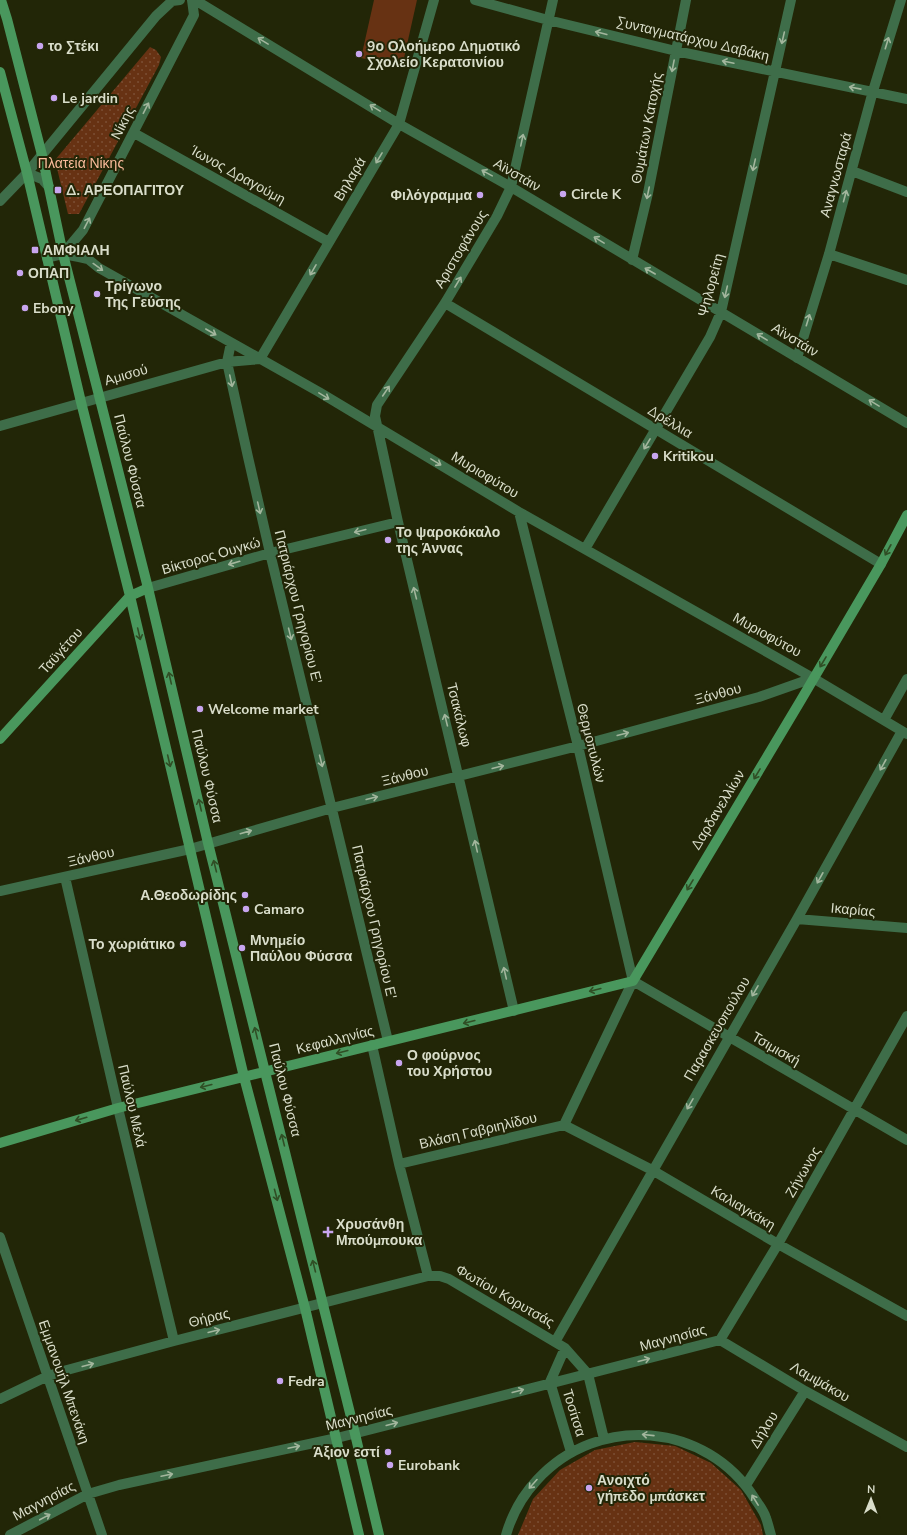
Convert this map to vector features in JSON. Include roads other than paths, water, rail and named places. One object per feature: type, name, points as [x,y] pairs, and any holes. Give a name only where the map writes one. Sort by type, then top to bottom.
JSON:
[{"type":"street","name":"Παύλου Φύσσα","points":[[1,0],[42,155],[63,254],[148,588],[208,843],[379,1535]]},
{"type":"street","points":[[0,201],[27,174],[156,16],[172,1],[180,0]]},
{"type":"street","name":"Αϊνστάιν","points":[[193,0],[399,124],[511,187],[907,423]]},
{"type":"street","name":"Νίκης","points":[[63,254],[83,230],[134,133],[194,14],[193,0]]},
{"type":"street","name":"Βηλαρά","points":[[260,359],[399,124],[434,0]]},
{"type":"street","name":"Συνταγματάρχου Δαβάκη","points":[[475,0],[548,20],[676,51],[907,99]]},
{"type":"street","name":"Αριστοφάνους","points":[[377,427],[375,416],[377,405],[445,303],[498,216],[511,187],[553,0]]},
{"type":"street","name":"Θυμάτων Κατοχής","points":[[632,260],[648,193],[686,0]]},
{"type":"street","name":"Ψηλορείτη","points":[[585,549],[710,337],[721,312],[791,0]]},
{"type":"street","name":"Αναγνωσταρά","points":[[797,358],[829,254],[873,91],[902,3]]},
{"type":"street","points":[[0,72],[27,174],[81,402],[130,596],[244,1077],[305,1308],[359,1535]]},
{"type":"street","name":"Ίωνος Δραγούμη","points":[[134,133],[329,242]]},
{"type":"street","points":[[852,171],[907,192]]},
{"type":"street","points":[[27,174],[42,179],[49,187]]},
{"type":"street","name":"Μυριοφύτου","points":[[47,258],[63,254],[88,259],[99,268],[260,359],[519,512],[813,678],[905,732]]},
{"type":"street","points":[[829,254],[907,280]]},
{"type":"street","name":"Δρέλλια","points":[[445,303],[880,564]]},
{"type":"street","name":"Πατριάρχου Γρηγορίου Ε'","points":[[231,343],[226,362],[270,553],[388,1041]]},
{"type":"street","name":"Αμισού","points":[[0,426],[226,362],[260,359]]},
{"type":"street","name":"Τσακάλωφ","points":[[377,427],[398,522],[460,777],[514,1011]]},
{"type":"street","name":"Θερμοπυλών","points":[[519,512],[578,746],[633,981]]},
{"type":"street","name":"Δαρδανελλίων","points":[[564,1125],[633,981],[813,678],[907,516]]},
{"type":"street","name":"Βίκτορος Ουγκώ","points":[[148,588],[270,553],[398,522]]},
{"type":"street","name":"Ταϋγέτου","points":[[0,739],[130,596],[148,588]]},
{"type":"street","name":"Ξάνθου","points":[[0,891],[190,849],[332,808],[460,777],[759,697],[813,678]]},
{"type":"street","points":[[884,720],[907,680]]},
{"type":"street","name":"Παρασκευοπούλου","points":[[555,1342],[652,1170],[905,732]]},
{"type":"street","name":"Παύλου Μελά","points":[[65,877],[118,1108],[174,1341]]},
{"type":"street","name":"Ικαρίας","points":[[797,919],[907,928]]},
{"type":"street","name":"Κεφαλληνίας","points":[[0,1143],[118,1108],[633,981]]},
{"type":"street","name":"Τσιμισκή","points":[[633,981],[728,1038],[907,1140]]},
{"type":"street","name":"Ζήνωνος","points":[[720,1340],[778,1244],[907,1016]]},
{"type":"street","points":[[372,1045],[399,1164],[428,1276]]},
{"type":"street","name":"Βλάση Γαβριηλίδου","points":[[399,1164],[564,1125]]},
{"type":"street","name":"Καλιαγκάκη","points":[[564,1125],[652,1170],[778,1244],[907,1316]]},
{"type":"street","name":"Εμμανουήλ Μπενάκη","points":[[0,1237],[102,1535]]},
{"type":"street","name":"Θήρας","points":[[0,1399],[48,1376],[174,1341],[428,1276]]},
{"type":"street","name":"Φωτίου Κορυτσάς","points":[[428,1276],[440,1276],[449,1279],[565,1348],[588,1374]]},
{"type":"street","name":"Μαγνησίας","points":[[10,1535],[88,1494],[119,1485],[354,1434],[550,1382],[588,1374],[720,1340]]},
{"type":"street","name":"Λαμψάκου","points":[[720,1340],[805,1391],[907,1447]]},
{"type":"street","points":[[550,1382],[565,1348]]},
{"type":"street","name":"Τοσίτσα","points":[[588,1374],[604,1439]]},
{"type":"street","name":"Τοσίτσα","points":[[550,1382],[571,1452]]},
{"type":"street","name":"Δήλου","points":[[746,1485],[805,1391]]},
{"type":"street","points":[[506,1535],[510,1522],[526,1493],[548,1468],[571,1452],[604,1439],[639,1434],[669,1438],[698,1448],[724,1464],[746,1485],[766,1517],[771,1535]]},
{"type":"place","name":"το Στέκι","points":[[40,46]]},
{"type":"place","name":"9ο Ολοήμερο Δημοτικό Σχολείο Κερατσινίου","points":[[359,54]]},
{"type":"place","name":"Le jardin","points":[[54,98]]},
{"type":"place","name":"Δ. ΑΡΕΟΠΑΓΙΤΟΥ","points":[[58,190]]},
{"type":"place","name":"Circle K","points":[[563,194]]},
{"type":"place","name":"Φιλόγραμμα","points":[[480,195]]},
{"type":"place","name":"ΑΜΦΙΑΛΗ","points":[[35,250]]},
{"type":"place","name":"ΟΠΑΠ","points":[[20,273]]},
{"type":"place","name":"Τρίγωνο Της Γεύσης","points":[[97,294]]},
{"type":"place","name":"Ebony","points":[[25,308]]},
{"type":"place","name":"Kritikou","points":[[655,456]]},
{"type":"place","name":"Το ψαροκόκαλο της Άννας","points":[[388,540]]},
{"type":"place","name":"Welcome market","points":[[200,709]]},
{"type":"place","name":"Α.Θεοδωρίδης","points":[[245,895]]},
{"type":"place","name":"Camaro","points":[[246,909]]},
{"type":"place","name":"Το χωριάτικο","points":[[183,944]]},
{"type":"place","name":"Μνημείο Παύλου Φύσσα","points":[[242,948]]},
{"type":"place","name":"Ο φούρνος του Χρήστου","points":[[399,1063]]},
{"type":"place","name":"Χρυσάνθη Μπούμπουκα","points":[[328,1232]]},
{"type":"place","name":"Fedra","points":[[280,1381]]},
{"type":"place","name":"Άξιον εστί","points":[[388,1452]]},
{"type":"place","name":"Eurobank","points":[[390,1465]]},
{"type":"place","name":"Ανοιχτό γήπεδο μπάσκετ","points":[[589,1488]]},
{"type":"park label","name":"Πλατεία Νίκης","points":[[81,163]]}]
